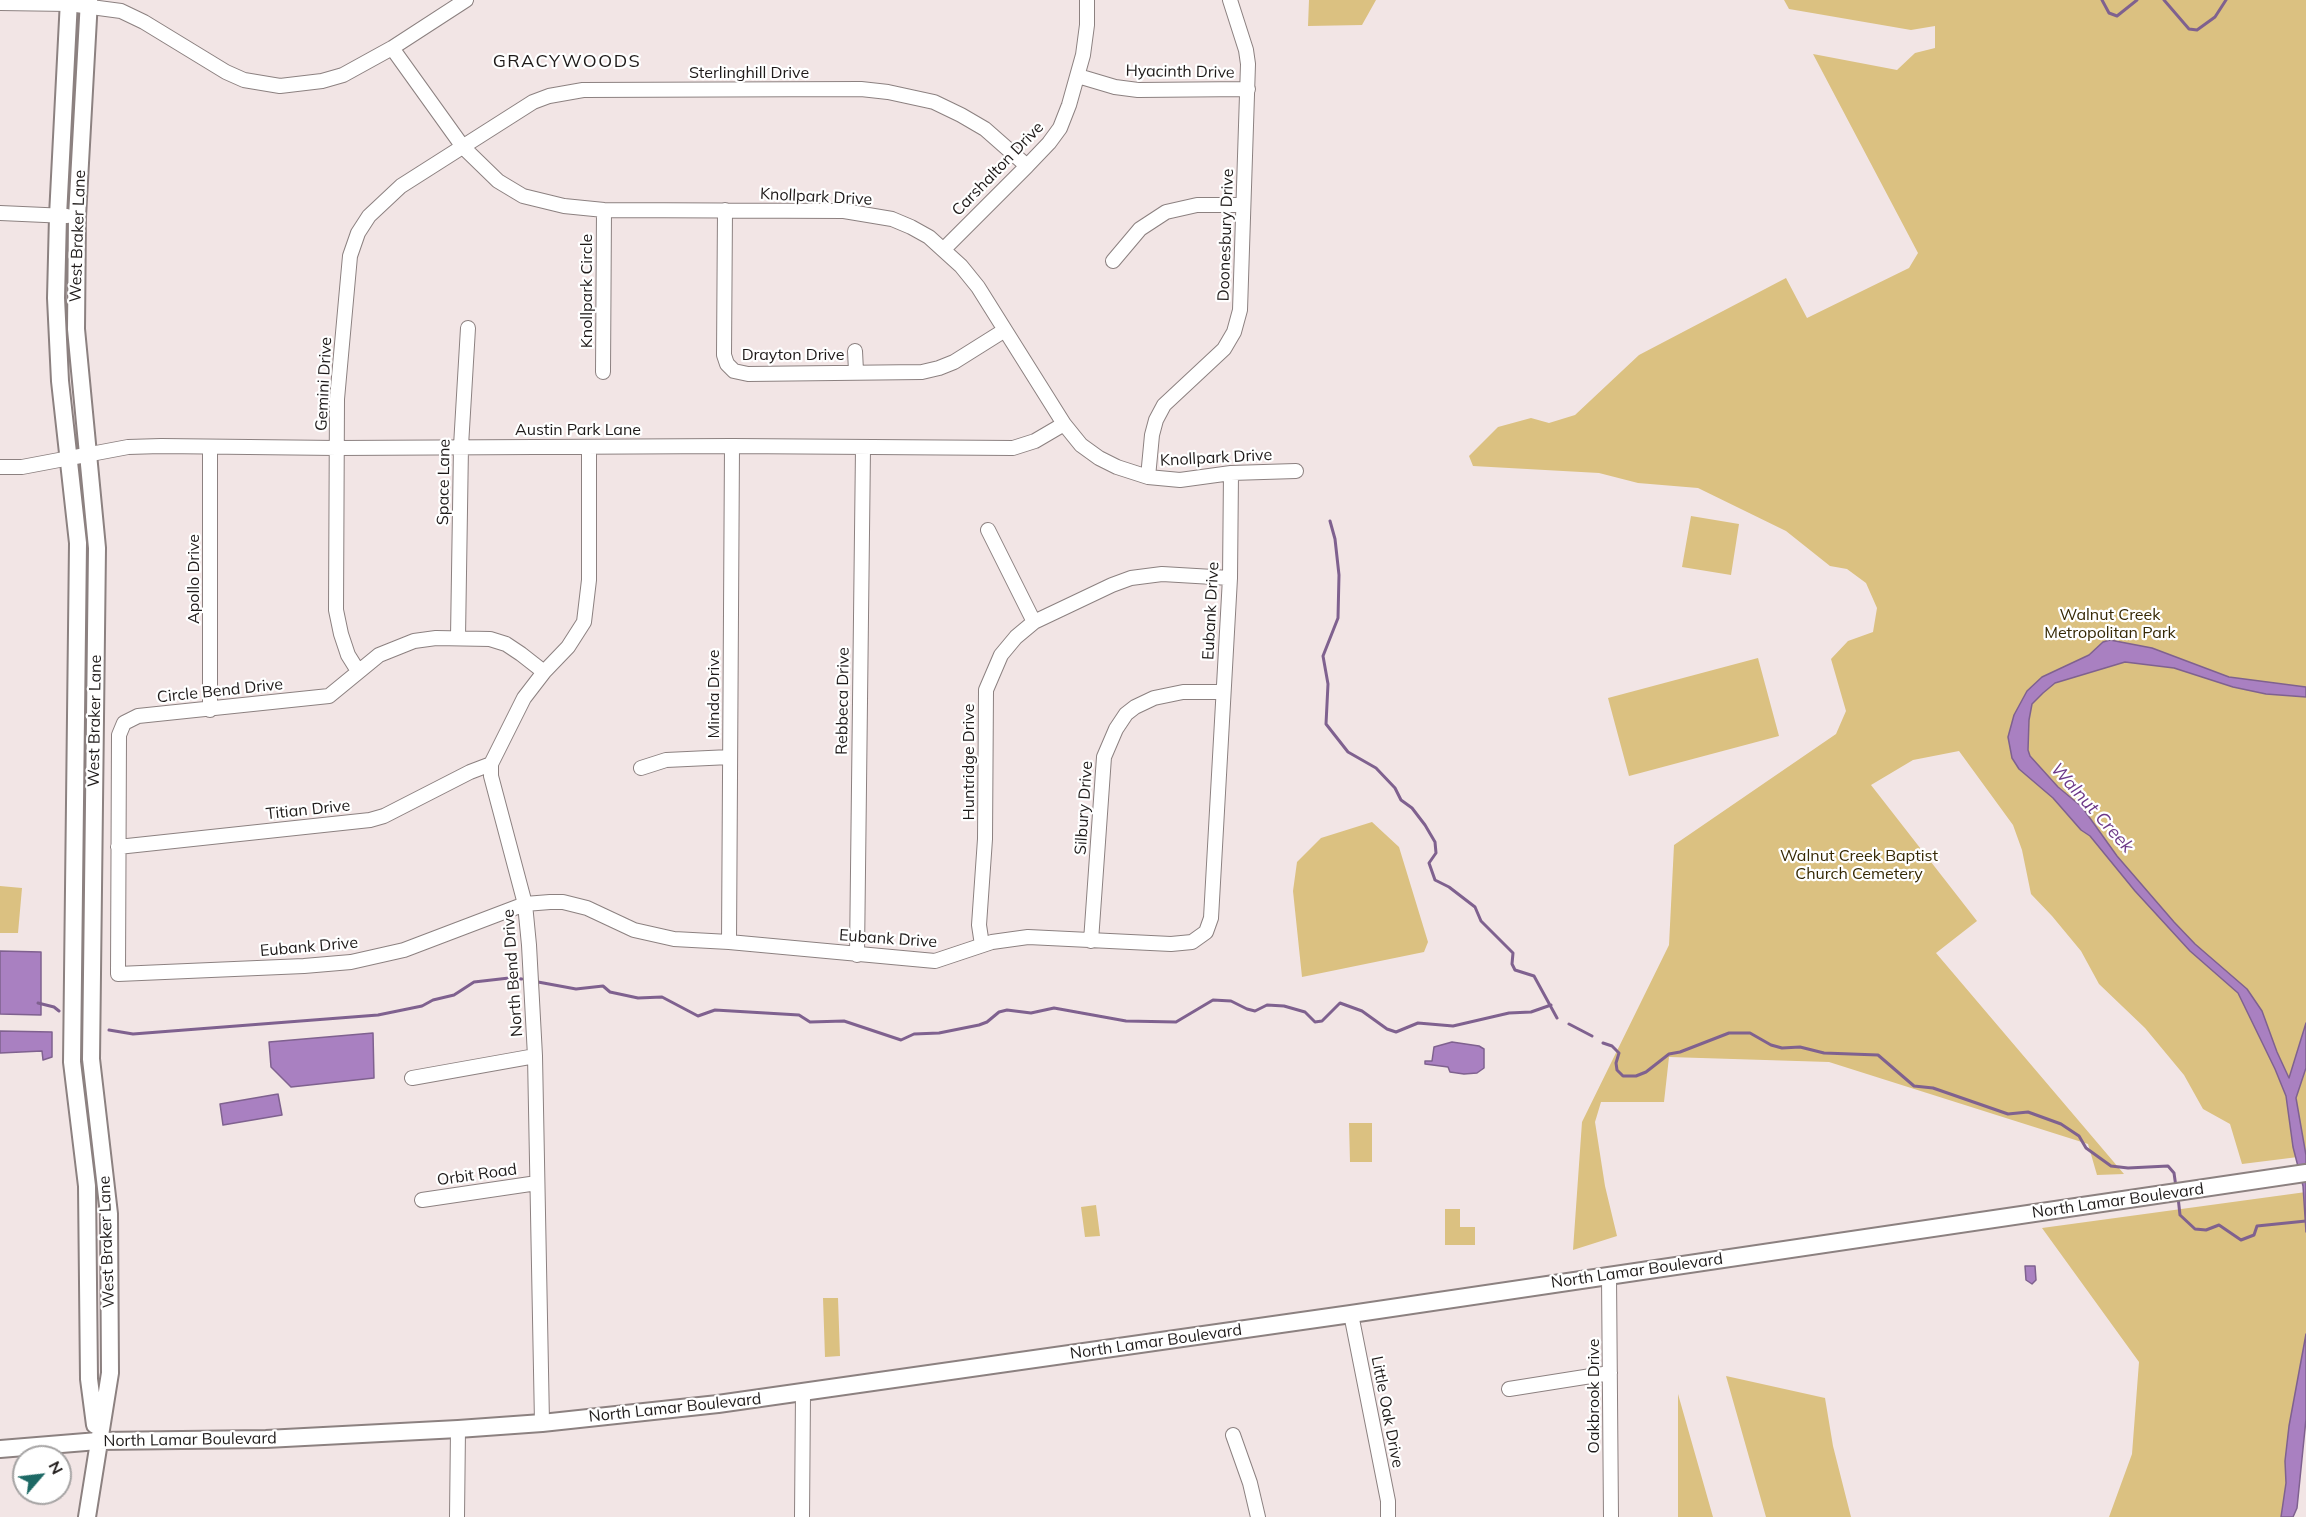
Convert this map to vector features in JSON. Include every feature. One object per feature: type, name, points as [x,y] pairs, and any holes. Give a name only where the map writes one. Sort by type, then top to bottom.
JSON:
[{"type":"main road","name":"West Braker Lane","points":[[69,2],[58,216],[58,347],[78,543],[72,1062],[87,1186],[89,1379],[98,1441]]},
{"type":"main road","name":"West Braker Lane","points":[[87,1517],[110,1373],[109,1214],[91,1059],[97,600],[95,517],[76,329],[77,217],[89,3]]},
{"type":"main road","points":[[77,600],[97,600]]},
{"type":"main road","points":[[83,1154],[102,1150]]},
{"type":"main road","name":"North Lamar Boulevard","points":[[0,1449],[98,1441],[266,1439],[458,1429],[542,1423],[803,1393],[2306,1173]]},
{"type":"street","points":[[0,3],[89,3],[121,11],[144,22],[226,72],[244,80],[280,86],[322,81],[343,75],[392,48],[446,6],[466,0]]},
{"type":"street","name":"Carshalton Drive","points":[[944,249],[1027,166],[1060,128],[1083,55],[1087,25],[1087,0]]},
{"type":"street","name":"Doonesbury Drive","points":[[1148,477],[1152,435],[1156,420],[1164,405],[1224,349],[1238,321],[1240,310],[1248,89],[1246,50],[1230,0]]},
{"type":"street","name":"Knollpark Drive","points":[[392,48],[463,147],[498,181],[523,196],[564,206],[604,210],[835,211],[870,214],[911,227],[944,249],[962,266],[978,287],[1064,424],[1081,445],[1099,458],[1117,467],[1148,477],[1180,480],[1231,473],[1296,471]]},
{"type":"street","name":"Hyacinth Drive","points":[[1078,76],[1115,87],[1138,90],[1248,89]]},
{"type":"street","name":"Sterlinghill Drive","points":[[463,147],[533,102],[549,96],[583,90],[861,89],[934,102],[985,129],[1027,166]]},
{"type":"street","name":"Gemini Drive","points":[[358,670],[348,655],[336,610],[338,399],[350,256],[358,233],[369,216],[401,186],[463,147]]},
{"type":"street","points":[[1113,261],[1140,229],[1166,212],[1197,205],[1243,205]]},
{"type":"street","name":"Knollpark Circle","points":[[603,372],[604,210]]},
{"type":"street","name":"Drayton Drive","points":[[725,210],[724,355],[727,364],[734,371],[748,374],[922,372],[954,362],[1005,330]]},
{"type":"street","points":[[0,213],[77,217]]},
{"type":"street","name":"Space Lane","points":[[458,637],[461,446],[468,327]]},
{"type":"street","points":[[855,351],[856,371]]},
{"type":"street","name":"Austin Park Lane","points":[[0,467],[22,467],[128,447],[1013,448],[1035,441],[1064,424]]},
{"type":"street","name":"Minda Drive","points":[[729,942],[732,446]]},
{"type":"street","points":[[490,764],[524,698],[544,672],[568,647],[584,622],[589,580],[589,447]]},
{"type":"street","name":"Apollo Drive","points":[[210,448],[210,710]]},
{"type":"street","name":"Rebbeca Drive","points":[[857,955],[863,448]]},
{"type":"street","name":"Eubank Drive","points":[[118,974],[351,962],[404,950],[525,904],[550,902],[576,904],[652,936],[935,961],[982,945],[1028,937],[1184,944],[1197,939],[1206,932],[1211,918],[1230,578],[1231,473]]},
{"type":"street","points":[[988,530],[1034,622]]},
{"type":"street","name":"Huntridge Drive","points":[[982,945],[979,925],[984,839],[986,690],[1001,655],[1016,637],[1034,622],[1131,578],[1162,574],[1230,578]]},
{"type":"street","name":"Circle Bend Drive","points":[[118,974],[119,735],[124,723],[138,716],[329,696],[379,655],[414,641],[458,637],[490,639],[506,644],[544,672]]},
{"type":"street","name":"Silbury Drive","points":[[1091,940],[1104,757],[1116,729],[1126,714],[1154,698],[1183,692],[1223,692]]},
{"type":"street","points":[[641,768],[666,760],[730,757]]},
{"type":"street","name":"Titian Drive","points":[[118,847],[370,820],[384,816],[490,764]]},
{"type":"street","name":"North Bend Drive","points":[[490,764],[491,776],[525,904],[535,1056],[542,1423]]},
{"type":"street","points":[[412,1078],[535,1056]]},
{"type":"street","name":"Orbit Road","points":[[422,1200],[537,1183]]},
{"type":"street","name":"Oakbrook Drive","points":[[1609,1276],[1611,1517]]},
{"type":"street","name":"Little Oak Drive","points":[[1351,1314],[1388,1501],[1388,1517]]},
{"type":"street","points":[[1509,1389],[1610,1372]]},
{"type":"street","points":[[802,1517],[803,1393]]},
{"type":"street","points":[[457,1517],[458,1429]]},
{"type":"street","points":[[1233,1436],[1250,1483],[1258,1517]]},
{"type":"green space","points":[[1309,0],[1376,0],[1362,25],[1308,26]]},
{"type":"green space","name":"Walnut Creek Metropolitan Park","points":[[1784,0],[2306,0],[2306,1156],[2242,1164],[2230,1124],[2203,1109],[2184,1075],[2145,1028],[2099,984],[2081,951],[2031,894],[2022,850],[2013,825],[1959,751],[1913,760],[1871,785],[1977,921],[1936,953],[2124,1174],[2097,1175],[2088,1144],[1829,1062],[1669,1057],[1664,1102],[1601,1102],[1595,1122],[1605,1186],[1617,1236],[1573,1250],[1582,1122],[1669,945],[1674,845],[1836,734],[1846,711],[1831,659],[1848,641],[1873,632],[1877,608],[1866,583],[1847,569],[1830,566],[1786,531],[1698,488],[1638,483],[1599,473],[1473,466],[1469,456],[1498,427],[1531,418],[1549,423],[1575,415],[1639,355],[1786,278],[1807,318],[1909,268],[1918,253],[1813,54],[1897,70],[1915,53],[1935,48],[1935,26],[1911,30],[1789,9]]},
{"type":"green space","points":[[1691,516],[1739,524],[1731,575],[1682,567]]},
{"type":"green space","points":[[1758,658],[1779,736],[1629,776],[1608,698]]},
{"type":"green space","points":[[1372,822],[1399,847],[1428,942],[1424,952],[1302,977],[1293,891],[1297,862],[1321,838]]},
{"type":"green space","points":[[0,886],[22,888],[18,933],[0,933]]},
{"type":"green space","points":[[1349,1123],[1372,1123],[1372,1162],[1350,1162]]},
{"type":"green space","points":[[2306,1192],[2306,1426],[2294,1489],[2283,1517],[2109,1517],[2132,1454],[2139,1362],[2042,1228]]},
{"type":"green space","points":[[1096,1205],[1100,1236],[1085,1237],[1081,1207]]},
{"type":"green space","points":[[1445,1209],[1460,1209],[1460,1227],[1475,1227],[1475,1245],[1445,1245]]},
{"type":"green space","points":[[823,1298],[838,1298],[840,1356],[825,1357]]},
{"type":"green space","points":[[1726,1376],[1825,1398],[1833,1446],[1851,1517],[1766,1517]]},
{"type":"green space","points":[[1678,1394],[1713,1517],[1678,1517]]},
{"type":"shaded area","points":[[2110,640],[2152,648],[2229,677],[2306,687],[2306,697],[2266,694],[2233,687],[2174,668],[2125,662],[2055,683],[2043,693],[2032,704],[2028,750],[2030,756],[2058,787],[2082,807],[2117,856],[2174,922],[2195,944],[2247,989],[2262,1011],[2289,1078],[2306,1023],[2306,1068],[2296,1098],[2306,1155],[2306,1232],[2303,1186],[2293,1147],[2286,1096],[2238,993],[2190,951],[2135,891],[2090,836],[2081,830],[2053,798],[2019,769],[2012,758],[2008,737],[2014,715],[2027,691],[2042,677],[2089,655],[2103,642]]},
{"type":"shaded area","points":[[0,951],[41,952],[41,1015],[0,1014]]},
{"type":"shaded area","points":[[0,1031],[52,1032],[52,1057],[43,1060],[42,1051],[0,1053]]},
{"type":"shaded area","points":[[373,1033],[374,1078],[291,1087],[271,1067],[269,1042]]},
{"type":"shaded area","points":[[1452,1042],[1479,1046],[1484,1049],[1484,1068],[1477,1073],[1464,1074],[1450,1072],[1448,1067],[1425,1064],[1425,1061],[1432,1061],[1434,1047]]},
{"type":"shaded area","points":[[278,1094],[282,1115],[223,1125],[220,1104]]},
{"type":"shaded area","points":[[2025,1266],[2035,1266],[2036,1280],[2032,1284],[2026,1280]]},
{"type":"shaded area","points":[[2306,1334],[2306,1419],[2297,1508],[2293,1517],[2281,1517],[2286,1483],[2285,1461],[2289,1426]]},
{"type":"waterway","points":[[2102,0],[2109,13],[2117,16],[2137,0]]},
{"type":"waterway","points":[[2164,0],[2189,29],[2197,30],[2215,17],[2226,0]]},
{"type":"waterway","points":[[1330,521],[1335,539],[1339,575],[1338,618],[1323,656],[1328,684],[1326,724],[1348,752],[1376,768],[1395,788],[1401,800],[1412,808],[1435,842],[1436,853],[1429,863],[1435,880],[1449,887],[1475,907],[1481,921],[1513,953],[1512,964],[1515,970],[1534,976],[1557,1018]]},
{"type":"waterway","points":[[109,1030],[133,1034],[378,1015],[422,1006],[433,1000],[454,995],[474,982],[509,978],[522,979]]},
{"type":"waterway","points":[[538,982],[576,989],[603,986],[610,992],[638,998],[662,997],[698,1016],[715,1010],[799,1015],[810,1022],[844,1021],[901,1040],[914,1034],[939,1033],[979,1025],[987,1022],[999,1012],[1007,1010],[1031,1013],[1054,1008],[1126,1021],[1176,1022],[1213,1000],[1231,1001],[1255,1011],[1267,1005],[1284,1006],[1305,1012],[1315,1022],[1322,1021],[1340,1003],[1362,1011],[1387,1029],[1396,1032],[1418,1023],[1453,1026],[1509,1013],[1531,1012],[1551,1005]]},
{"type":"waterway","points":[[38,1003],[54,1007],[59,1011]]},
{"type":"waterway","points":[[1569,1024],[1592,1036]]},
{"type":"waterway","points":[[1603,1043],[1612,1046],[1619,1053],[1616,1063],[1617,1070],[1623,1076],[1636,1076],[1646,1072],[1669,1054],[1729,1033],[1750,1033],[1771,1045],[1782,1048],[1800,1047],[1824,1053],[1878,1055],[1914,1086],[1933,1088],[2008,1114],[2028,1112],[2061,1124],[2079,1136],[2086,1148],[2111,1166],[2128,1168],[2168,1166],[2174,1173],[2176,1187]]},
{"type":"waterway","points":[[2178,1197],[2180,1215],[2195,1229],[2206,1230],[2219,1225],[2241,1240],[2254,1235],[2257,1226],[2306,1221]]},
{"type":"district","name":"GRACYWOODS","points":[[567,62]]},
{"type":"water label","name":"Walnut Creek","points":[[2092,808]]},
{"type":"park label","name":"Walnut Creek Baptist Church Cemetery","points":[[1859,865]]}]
